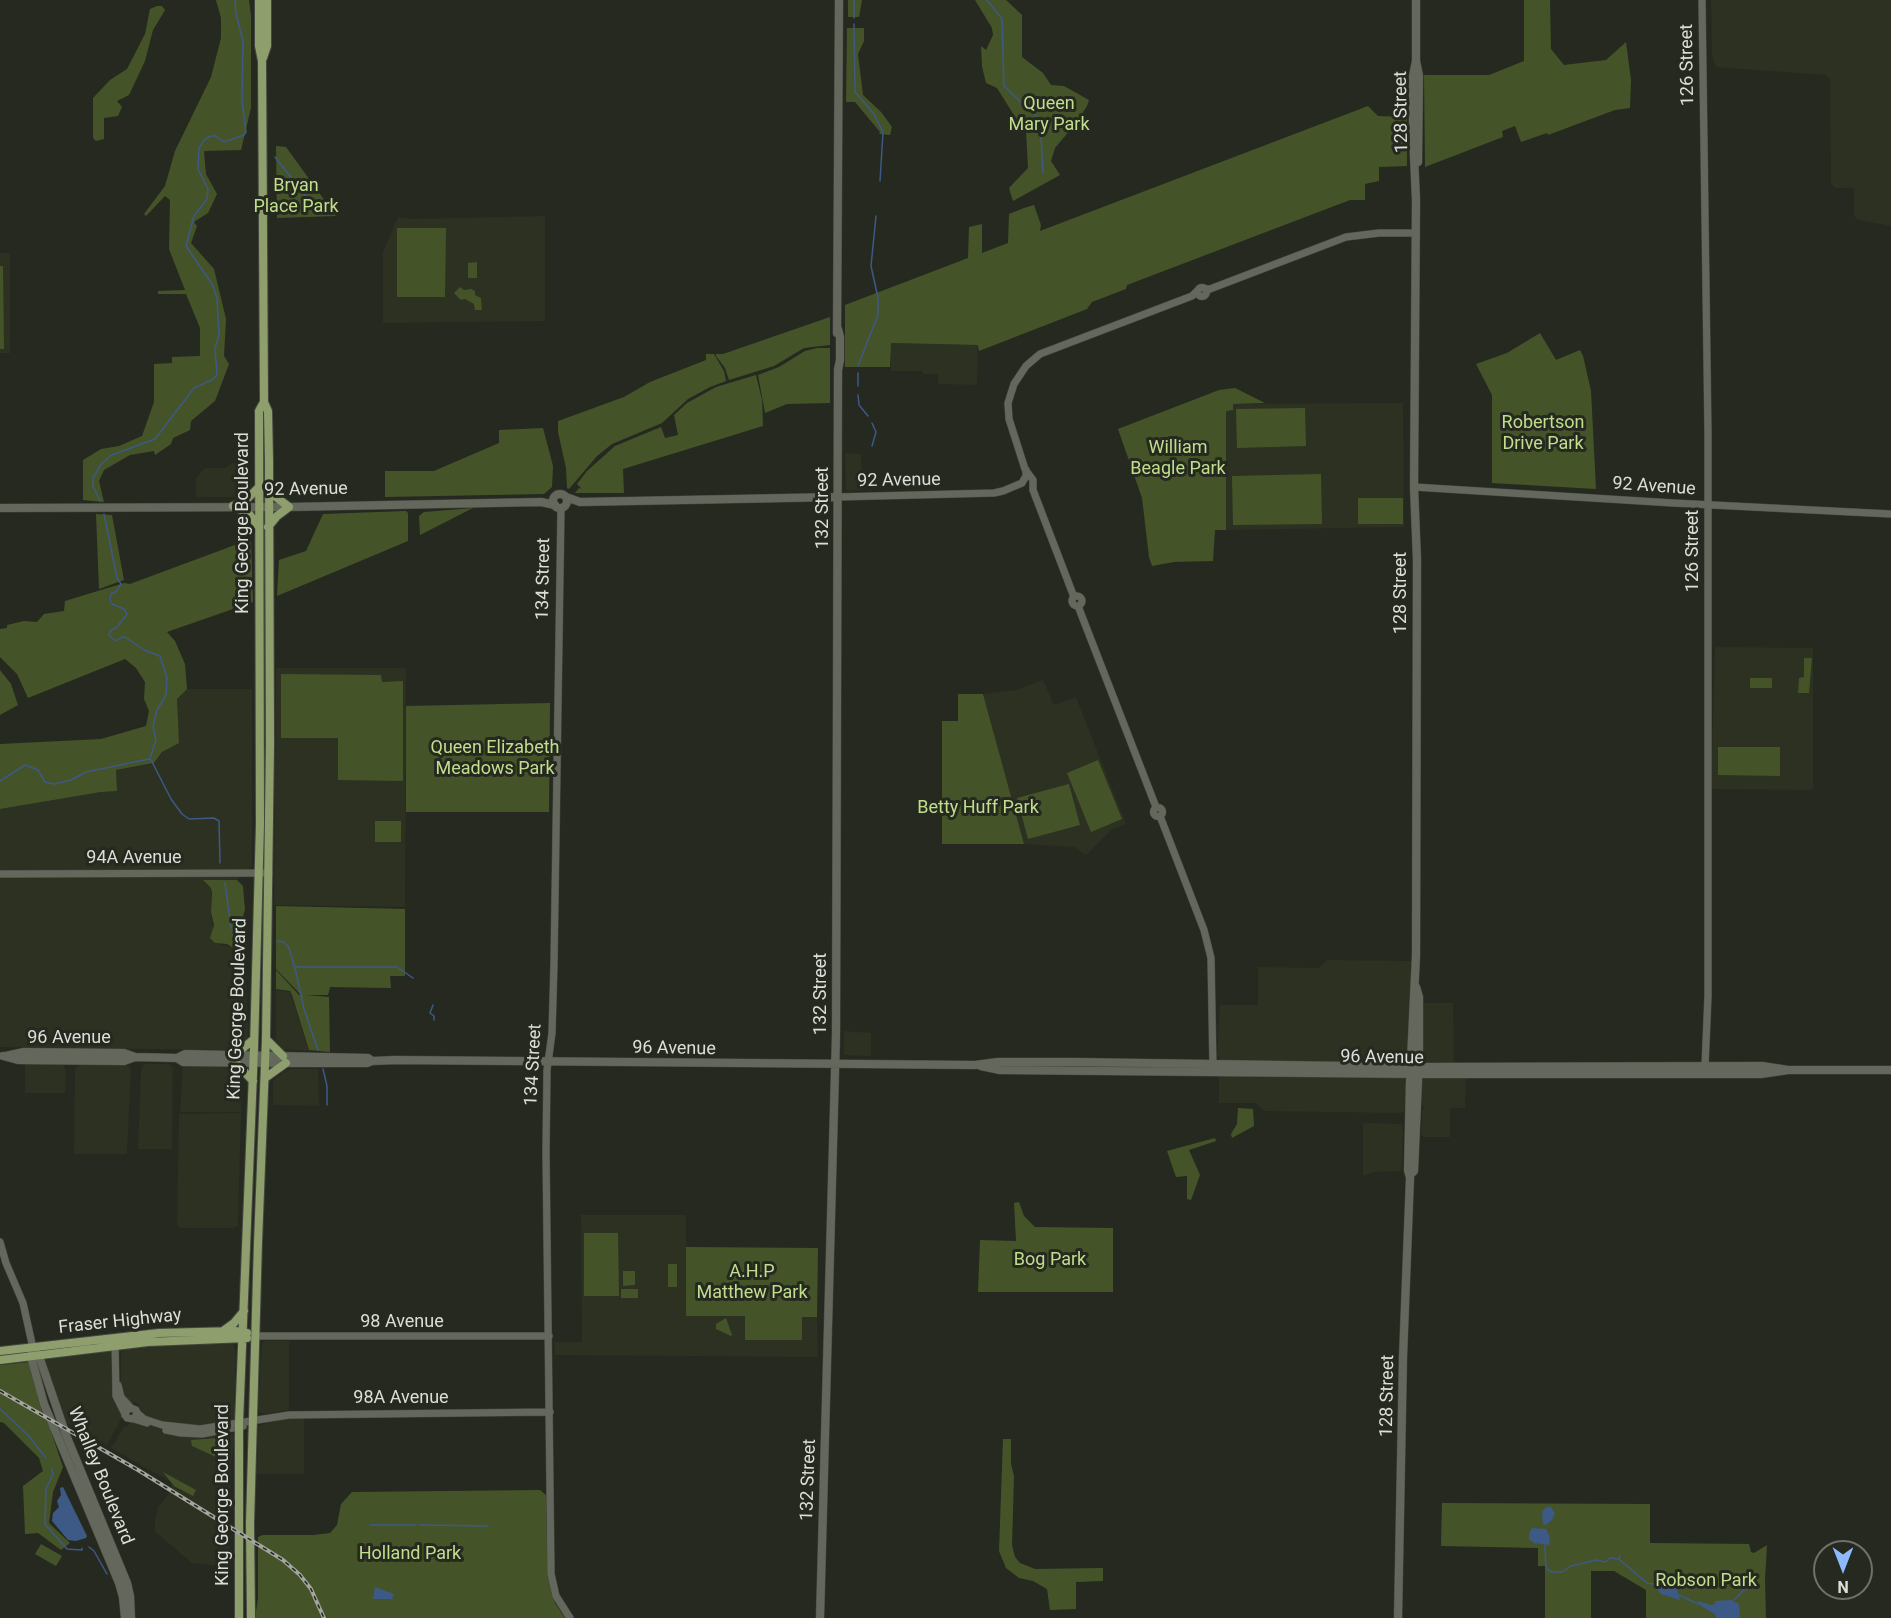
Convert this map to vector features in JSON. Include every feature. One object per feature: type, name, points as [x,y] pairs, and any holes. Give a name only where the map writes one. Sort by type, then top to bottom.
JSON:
[{"type":"main road","name":"King George Boulevard","points":[[259,0],[259,46],[262,61],[264,402],[268,411],[269,489],[263,506]]},
{"type":"main road","name":"King George Boulevard","points":[[262,61],[267,46],[267,0]]},
{"type":"main road","name":"132 Street","points":[[820,1618],[835,1065],[838,370],[835,361],[838,328],[839,0]]},
{"type":"main road","name":"128 Street","points":[[1398,1618],[1403,1358],[1410,1175],[1414,1171],[1414,1070],[1419,997],[1416,986],[1417,560],[1414,487],[1416,200],[1413,76],[1416,60],[1416,0]]},
{"type":"main road","name":"King George Boulevard","points":[[251,1618],[250,1530],[265,1078],[254,1039],[270,732],[264,527],[259,486],[258,411],[264,402]]},
{"type":"main road","points":[[233,506],[246,500],[259,486]]},
{"type":"main road","points":[[233,506],[249,514],[264,527],[289,507],[269,489]]},
{"type":"main road","name":"92 Avenue","points":[[0,508],[289,507],[837,497]]},
{"type":"main road","name":"King George Boulevard","points":[[239,1618],[239,1425],[253,1082],[266,1039],[264,872]]},
{"type":"main road","points":[[255,1015],[260,1028],[260,1059]]},
{"type":"main road","points":[[253,1082],[236,1059],[254,1039]]},
{"type":"main road","points":[[265,1078],[284,1060],[266,1039]]},
{"type":"main road","name":"96 Avenue","points":[[2,1056],[24,1052],[124,1053],[135,1057],[177,1058],[183,1062],[260,1059],[367,1063],[372,1060],[975,1065],[998,1062],[1213,1068],[1286,1073],[1705,1066],[1762,1066],[1788,1070]]},
{"type":"main road","points":[[18,1060],[26,1056],[71,1056],[74,1053]]},
{"type":"main road","name":"96 Avenue","points":[[2,1056],[18,1060],[124,1061],[135,1057]]},
{"type":"main road","points":[[1286,1073],[1297,1065]]},
{"type":"main road","name":"96 Avenue","points":[[1213,1068],[1297,1065],[1414,1070],[1692,1074],[1761,1074],[1788,1070],[1891,1070]]},
{"type":"main road","points":[[1310,1072],[1324,1066]]},
{"type":"main road","points":[[1692,1074],[1705,1066]]},
{"type":"main road","points":[[222,1331],[234,1323],[244,1311]]},
{"type":"main road","name":"Fraser Highway","points":[[0,1360],[35,1357],[159,1333],[222,1331],[242,1335]]},
{"type":"main road","points":[[242,1335],[256,1336]]},
{"type":"main road","name":"Fraser Highway","points":[[0,1351],[242,1335]]},
{"type":"main road","name":"Whalley Boulevard","points":[[33,1348],[47,1415],[119,1583],[125,1618]]},
{"type":"main road","name":"Whalley Boulevard","points":[[35,1357],[125,1578],[130,1596],[131,1618]]},
{"type":"street","name":"126 Street","points":[[1702,0],[1708,369],[1708,972],[1705,1066]]},
{"type":"street","points":[[1213,1068],[1211,958],[1204,930],[1160,816],[1162,810],[1156,807],[1078,606],[1081,600],[1078,596],[1074,597],[1029,483],[1007,412],[1014,384],[1026,366],[1040,354],[1346,237],[1416,232]]},
{"type":"street","name":"92 Avenue","points":[[837,497],[983,494],[1004,491],[1029,483]]},
{"type":"street","name":"92 Avenue","points":[[1414,487],[1891,514]]},
{"type":"street","name":"134 Street","points":[[561,503],[554,964],[546,1152],[551,1575],[556,1596],[570,1618]]},
{"type":"street","name":"94A Avenue","points":[[0,874],[264,872]]},
{"type":"street","name":"Whalley Boulevard","points":[[0,1242],[23,1303],[33,1348]]},
{"type":"street","name":"98 Avenue","points":[[256,1336],[549,1336]]},
{"type":"street","points":[[116,1342],[119,1388],[123,1400],[136,1410],[136,1416],[128,1419],[115,1391],[116,1342]]},
{"type":"street","points":[[125,1415],[126,1410],[131,1408]]},
{"type":"street","name":"98A Avenue","points":[[136,1416],[154,1423],[186,1429],[239,1425],[289,1414],[550,1412]]},
{"type":"shaded area","points":[[1711,0],[1891,0],[1891,226],[1858,220],[1854,216],[1854,188],[1835,188],[1831,183],[1830,79],[1825,75],[1716,67],[1712,56]]},
{"type":"shaded area","points":[[545,216],[545,321],[383,323],[383,252],[398,217],[411,219]]},
{"type":"shaded area","points":[[0,253],[10,253],[10,353],[0,353]]},
{"type":"shaded area","points":[[890,343],[978,345],[977,385],[938,384],[938,374],[923,374],[923,371],[891,371]]},
{"type":"shaded area","points":[[1403,403],[1404,527],[1226,530],[1226,404]]},
{"type":"shaded area","points":[[845,453],[861,454],[862,490],[848,491],[846,489]]},
{"type":"shaded area","points":[[250,462],[252,489],[248,495],[243,497],[196,497],[196,478],[205,468],[226,468],[231,463]]},
{"type":"shaded area","points":[[1715,647],[1813,648],[1813,790],[1711,789]]},
{"type":"shaded area","points":[[276,668],[406,668],[405,907],[274,905]]},
{"type":"shaded area","points":[[1043,680],[1054,705],[1076,697],[1126,824],[1111,830],[1086,855],[1074,847],[1024,844],[983,694],[1016,690]]},
{"type":"shaded area","points":[[187,689],[252,689],[252,866],[237,880],[203,881],[211,888],[215,943],[245,950],[248,1035],[244,1043],[228,1050],[0,1047],[0,809],[117,791],[115,770],[154,764],[162,752],[179,743],[176,699]]},
{"type":"shaded area","points":[[1327,960],[1411,961],[1407,1062],[1222,1061],[1217,1055],[1220,1005],[1258,1005],[1258,967],[1318,968]]},
{"type":"shaded area","points":[[276,990],[290,992],[309,1051],[283,1049],[276,1040]]},
{"type":"shaded area","points":[[1422,1003],[1453,1003],[1454,1063],[1423,1061]]},
{"type":"shaded area","points":[[844,1031],[871,1033],[871,1056],[844,1055]]},
{"type":"shaded area","points":[[25,1063],[64,1065],[65,1093],[25,1093]]},
{"type":"shaded area","points":[[79,1064],[125,1064],[131,1068],[127,1154],[74,1154],[75,1070]]},
{"type":"shaded area","points":[[147,1064],[169,1064],[173,1068],[172,1149],[138,1149],[141,1070]]},
{"type":"shaded area","points":[[183,1064],[234,1065],[242,1075],[241,1112],[180,1112]]},
{"type":"shaded area","points":[[291,1069],[318,1069],[319,1106],[273,1105],[273,1081],[283,1072]]},
{"type":"shaded area","points":[[1219,1075],[1401,1077],[1406,1083],[1406,1107],[1404,1112],[1400,1113],[1264,1111],[1256,1103],[1219,1103]]},
{"type":"shaded area","points":[[1424,1078],[1466,1078],[1465,1108],[1450,1108],[1450,1137],[1424,1137],[1421,1134],[1424,1108],[1420,1100],[1421,1082]]},
{"type":"shaded area","points":[[241,1113],[238,1226],[233,1228],[180,1228],[177,1225],[179,1114]]},
{"type":"shaded area","points":[[1363,1123],[1401,1124],[1403,1126],[1402,1169],[1375,1172],[1363,1176]]},
{"type":"shaded area","points":[[581,1215],[686,1215],[686,1315],[817,1317],[818,1357],[555,1355],[555,1342],[582,1342]]},
{"type":"shaded area","points":[[265,1341],[289,1341],[289,1410],[264,1414],[259,1412],[262,1344]]},
{"type":"shaded area","points":[[231,1343],[236,1351],[234,1421],[219,1426],[175,1426],[141,1414],[139,1405],[135,1402],[132,1404],[124,1397],[121,1384],[121,1354],[125,1347]]},
{"type":"shaded area","points":[[111,1350],[112,1388],[123,1416],[107,1445],[65,1422],[45,1366],[46,1360],[50,1358]]},
{"type":"shaded area","points":[[304,1417],[304,1474],[257,1474],[258,1426],[280,1419]]},
{"type":"shaded area","points":[[133,1422],[166,1431],[229,1432],[235,1435],[231,1465],[229,1543],[231,1567],[192,1563],[155,1532],[158,1507],[168,1495],[173,1483],[111,1448],[124,1427]]},
{"type":"green space","points":[[216,0],[249,0],[251,16],[251,108],[241,150],[204,151],[206,174],[217,194],[208,213],[194,222],[197,226],[191,243],[214,269],[226,319],[224,356],[229,364],[215,401],[191,421],[190,430],[173,438],[171,444],[155,455],[154,451],[130,455],[104,470],[99,481],[104,502],[83,500],[83,460],[101,449],[119,446],[142,436],[154,402],[154,364],[172,363],[172,357],[200,356],[200,328],[186,294],[158,294],[158,291],[185,290],[169,249],[170,200],[165,196],[146,216],[144,214],[165,186],[175,151],[211,77],[221,38],[221,18]]},
{"type":"green space","points":[[848,0],[862,0],[859,17],[848,17]]},
{"type":"green space","name":"Queen Mary Park","points":[[975,0],[1006,0],[1022,15],[1022,57],[1043,73],[1051,85],[1064,86],[1089,100],[1076,123],[1055,148],[1051,161],[1060,175],[1013,201],[1009,188],[1028,168],[1026,130],[1024,131],[997,88],[986,83],[981,46],[986,50],[993,35],[992,28]]},
{"type":"green space","points":[[1524,0],[1550,0],[1551,49],[1564,65],[1606,60],[1626,42],[1631,80],[1630,108],[1615,110],[1548,135],[1547,133],[1521,142],[1515,126],[1502,131],[1503,137],[1425,167],[1424,75],[1489,75],[1524,61]]},
{"type":"green space","points":[[162,6],[165,10],[153,30],[145,61],[129,95],[117,101],[122,107],[118,116],[104,118],[104,139],[96,141],[93,138],[93,98],[110,80],[127,69],[145,34],[150,9]]},
{"type":"green space","points":[[847,28],[864,28],[864,41],[858,54],[863,95],[881,112],[892,127],[890,135],[879,134],[880,132],[855,102],[846,102]]},
{"type":"green space","points":[[1368,106],[1378,116],[1407,117],[1407,166],[1379,167],[1379,181],[1365,184],[1365,200],[1350,200],[1127,285],[1126,289],[1092,302],[1087,309],[979,351],[978,345],[891,343],[890,367],[845,367],[845,305],[968,258],[969,227],[982,224],[982,253],[1008,243],[1009,214],[1024,208],[1034,205],[1041,225],[1040,231]]},
{"type":"green space","name":"Bryan Place Park","points":[[276,146],[286,147],[336,216],[277,218]]},
{"type":"green space","points":[[397,228],[446,228],[445,297],[397,297]]},
{"type":"green space","points":[[477,262],[477,278],[468,278],[468,263]]},
{"type":"green space","points":[[0,266],[3,266],[4,349],[0,349]]},
{"type":"green space","points":[[460,287],[464,290],[475,291],[475,295],[481,298],[482,310],[475,310],[474,304],[465,299],[461,300],[454,293]]},
{"type":"green space","points":[[830,317],[830,345],[804,348],[774,366],[729,380],[725,368],[716,356],[716,354],[723,354]]},
{"type":"green space","name":"Robertson Drive Park","points":[[1540,333],[1556,360],[1580,350],[1583,356],[1591,391],[1596,489],[1492,483],[1492,395],[1476,364],[1507,353]]},
{"type":"green space","points":[[830,348],[830,403],[787,404],[765,413],[758,375],[779,367],[805,351]]},
{"type":"green space","points":[[706,354],[714,354],[724,371],[726,381],[688,399],[662,423],[612,444],[597,456],[569,489],[567,488],[558,421],[624,397],[650,382],[706,360]]},
{"type":"green space","points":[[756,375],[762,400],[763,426],[623,469],[624,493],[575,493],[579,488],[582,489],[577,484],[587,471],[615,446],[661,427],[665,438],[678,435],[674,415],[687,403],[716,387]]},
{"type":"green space","name":"William Beagle Park","points":[[1235,388],[1265,403],[1233,404],[1233,410],[1226,411],[1226,530],[1215,530],[1213,561],[1174,562],[1152,566],[1142,498],[1118,429],[1219,390]]},
{"type":"green space","points":[[1305,408],[1306,446],[1237,448],[1236,409]]},
{"type":"green space","points":[[543,428],[553,466],[552,487],[544,494],[385,497],[385,471],[434,471],[499,443],[499,430]]},
{"type":"green space","points":[[1321,474],[1322,524],[1233,525],[1232,476]]},
{"type":"green space","points":[[1358,498],[1403,498],[1403,524],[1358,524]]},
{"type":"green space","points":[[473,508],[420,535],[419,516],[424,512]]},
{"type":"green space","points":[[406,511],[408,513],[408,541],[277,596],[279,560],[306,551],[323,514]]},
{"type":"green space","points":[[96,514],[112,515],[124,580],[99,589]]},
{"type":"green space","points":[[251,539],[253,602],[167,632],[175,641],[185,664],[187,689],[177,699],[179,743],[162,752],[154,763],[116,770],[117,791],[0,809],[0,744],[101,739],[146,726],[149,711],[144,699],[145,682],[136,668],[125,659],[28,698],[17,674],[0,657],[0,629],[24,621],[37,622],[44,614],[64,611],[65,601],[124,583],[130,584]]},
{"type":"green space","points":[[1804,658],[1812,658],[1809,693],[1798,693],[1799,678],[1804,677]]},
{"type":"green space","points":[[0,670],[11,684],[18,705],[0,715]]},
{"type":"green space","points":[[281,674],[381,675],[382,682],[403,681],[403,781],[338,780],[338,738],[281,738]]},
{"type":"green space","points":[[1750,678],[1772,678],[1772,688],[1750,688]]},
{"type":"green space","name":"Betty Huff Park","points":[[958,694],[983,694],[1024,844],[942,844],[942,721],[958,721]]},
{"type":"green space","name":"Queen Elizabeth Meadows Park","points":[[550,703],[549,812],[406,812],[406,706]]},
{"type":"green space","points":[[1718,747],[1780,747],[1780,776],[1718,775]]},
{"type":"green space","points":[[1098,760],[1122,819],[1091,832],[1067,773]]},
{"type":"green space","points":[[1069,784],[1080,825],[1028,839],[1017,798]]},
{"type":"green space","points":[[375,821],[401,821],[401,842],[375,842]]},
{"type":"green space","points":[[203,880],[237,880],[243,886],[245,910],[243,916],[248,918],[244,931],[247,950],[215,943],[210,938],[214,925],[211,912],[212,893],[211,888]]},
{"type":"green space","points":[[276,906],[405,909],[405,976],[390,976],[391,988],[330,987],[328,995],[305,995],[329,997],[330,1052],[309,1050],[290,991],[276,989],[276,970],[301,995],[276,969]]},
{"type":"green space","points":[[1238,1108],[1253,1109],[1254,1126],[1232,1138],[1231,1134],[1237,1124]]},
{"type":"green space","points":[[1215,1138],[1216,1141],[1189,1150],[1200,1175],[1191,1200],[1187,1199],[1187,1176],[1176,1177],[1167,1151]]},
{"type":"green space","name":"Bog Park","points":[[1019,1202],[1024,1216],[1035,1227],[1113,1228],[1113,1292],[978,1292],[980,1240],[1016,1241],[1014,1203]]},
{"type":"green space","points":[[584,1233],[618,1233],[619,1296],[584,1296]]},
{"type":"green space","name":"A.H.P Matthew Park","points":[[686,1247],[818,1248],[817,1317],[802,1317],[802,1340],[745,1340],[745,1316],[686,1316]]},
{"type":"green space","points":[[668,1264],[677,1264],[677,1287],[668,1287]]},
{"type":"green space","points":[[623,1271],[635,1271],[635,1285],[623,1286]]},
{"type":"green space","points":[[621,1289],[638,1289],[638,1298],[621,1298]]},
{"type":"green space","points":[[726,1318],[731,1336],[716,1329],[716,1324]]},
{"type":"green space","points":[[30,1362],[63,1467],[53,1492],[49,1523],[70,1543],[61,1550],[38,1533],[25,1534],[23,1486],[43,1471],[39,1458],[4,1423],[0,1422],[0,1365]]},
{"type":"green space","points":[[219,1438],[224,1442],[218,1458],[192,1446],[191,1440]]},
{"type":"green space","points":[[1003,1439],[1011,1439],[1011,1464],[1014,1476],[1012,1545],[1015,1557],[1020,1563],[1035,1569],[1103,1568],[1103,1581],[1076,1582],[1076,1609],[1050,1610],[1047,1589],[1033,1581],[1019,1578],[1006,1568],[999,1551]]},
{"type":"green space","points":[[163,1472],[196,1490],[193,1496],[174,1486]]},
{"type":"green space","name":"Holland Park","points":[[540,1490],[546,1495],[548,1578],[555,1603],[565,1618],[255,1618],[258,1598],[258,1537],[330,1533],[337,1525],[341,1504],[352,1492]]},
{"type":"green space","name":"Robson Park","points":[[1442,1503],[1650,1504],[1650,1543],[1749,1544],[1751,1552],[1754,1553],[1767,1545],[1766,1618],[1646,1618],[1646,1590],[1614,1571],[1591,1571],[1591,1618],[1545,1618],[1545,1566],[1538,1566],[1538,1548],[1441,1546]]},
{"type":"green space","points":[[41,1544],[62,1556],[56,1566],[35,1554]]},
{"type":"water","points":[[63,1487],[86,1538],[76,1541],[68,1540],[52,1521],[53,1513],[59,1507],[57,1501],[61,1495],[60,1488]]},
{"type":"water","points":[[1550,1506],[1555,1513],[1546,1525],[1543,1524],[1542,1512]]},
{"type":"water","points":[[1532,1528],[1546,1529],[1550,1537],[1549,1545],[1534,1543],[1529,1539]]},
{"type":"water","points":[[1664,1579],[1675,1581],[1680,1600],[1661,1594],[1653,1585],[1645,1583],[1656,1583]]},
{"type":"water","points":[[375,1587],[394,1594],[392,1599],[373,1599]]},
{"type":"water","points":[[1731,1600],[1739,1604],[1740,1618],[1716,1618],[1716,1615],[1698,1604],[1698,1601],[1711,1605],[1715,1604],[1715,1601]]},
{"type":"waterway","points":[[100,501],[93,486],[93,478],[102,463],[112,455],[155,439],[194,388],[212,380],[217,375],[215,348],[219,335],[217,298],[212,284],[186,246],[194,216],[207,199],[208,189],[198,169],[199,148],[204,140],[211,136],[216,136],[224,142],[244,135],[246,132],[242,101],[243,41],[235,0]]},
{"type":"waterway","points":[[854,0],[854,18]]},
{"type":"waterway","points":[[987,0],[1002,19],[1004,86],[1040,120],[1043,173]]},
{"type":"waterway","points":[[854,24],[855,92],[874,114],[883,132],[880,181]]},
{"type":"waterway","points":[[275,157],[308,199]]},
{"type":"waterway","points":[[858,366],[878,315],[878,298],[871,266],[876,216]]},
{"type":"waterway","points":[[858,373],[858,386]]},
{"type":"waterway","points":[[858,395],[859,405],[868,416]]},
{"type":"waterway","points":[[872,423],[876,432],[872,446]]},
{"type":"waterway","points":[[104,514],[117,578],[121,584],[117,591],[111,594],[110,600],[112,604],[124,609],[127,614],[117,627],[110,631],[109,635],[116,641],[125,637],[144,650],[160,656],[167,678],[166,695],[157,710],[153,726],[156,740],[150,758],[171,799],[182,814],[189,819],[214,818],[219,821],[220,863]]},
{"type":"waterway","points":[[0,781],[25,765],[38,770],[45,782],[54,784],[71,780],[86,772],[149,759]]},
{"type":"waterway","points":[[225,883],[231,927],[235,934],[242,938]]},
{"type":"waterway","points":[[277,941],[284,942],[289,948],[304,1009],[318,1050]]},
{"type":"waterway","points":[[293,964],[297,967],[397,967],[413,978]]},
{"type":"waterway","points":[[433,1005],[430,1013],[434,1016],[434,1020]]},
{"type":"waterway","points":[[323,1069],[327,1086],[327,1105]]},
{"type":"waterway","points":[[0,1409],[28,1435],[46,1458]]},
{"type":"waterway","points":[[52,1469],[53,1474],[46,1489],[45,1524],[67,1549],[82,1550],[82,1548]]},
{"type":"waterway","points":[[370,1525],[388,1525]]},
{"type":"waterway","points":[[389,1525],[416,1525]]},
{"type":"waterway","points":[[420,1525],[488,1526]]},
{"type":"waterway","points":[[1545,1545],[1546,1569],[1552,1572],[1562,1572],[1571,1566],[1596,1560],[1605,1562],[1610,1558],[1619,1559],[1620,1556]]},
{"type":"waterway","points":[[89,1547],[94,1551],[107,1574]]},
{"type":"waterway","points":[[1620,1560],[1647,1583]]},
{"type":"waterway","points":[[1734,1600],[1751,1586]]},
{"type":"waterway","points":[[1679,1595],[1698,1604]]},
{"type":"railway","points":[[0,1391],[138,1470],[283,1560],[300,1575],[311,1589],[324,1618]]}]
